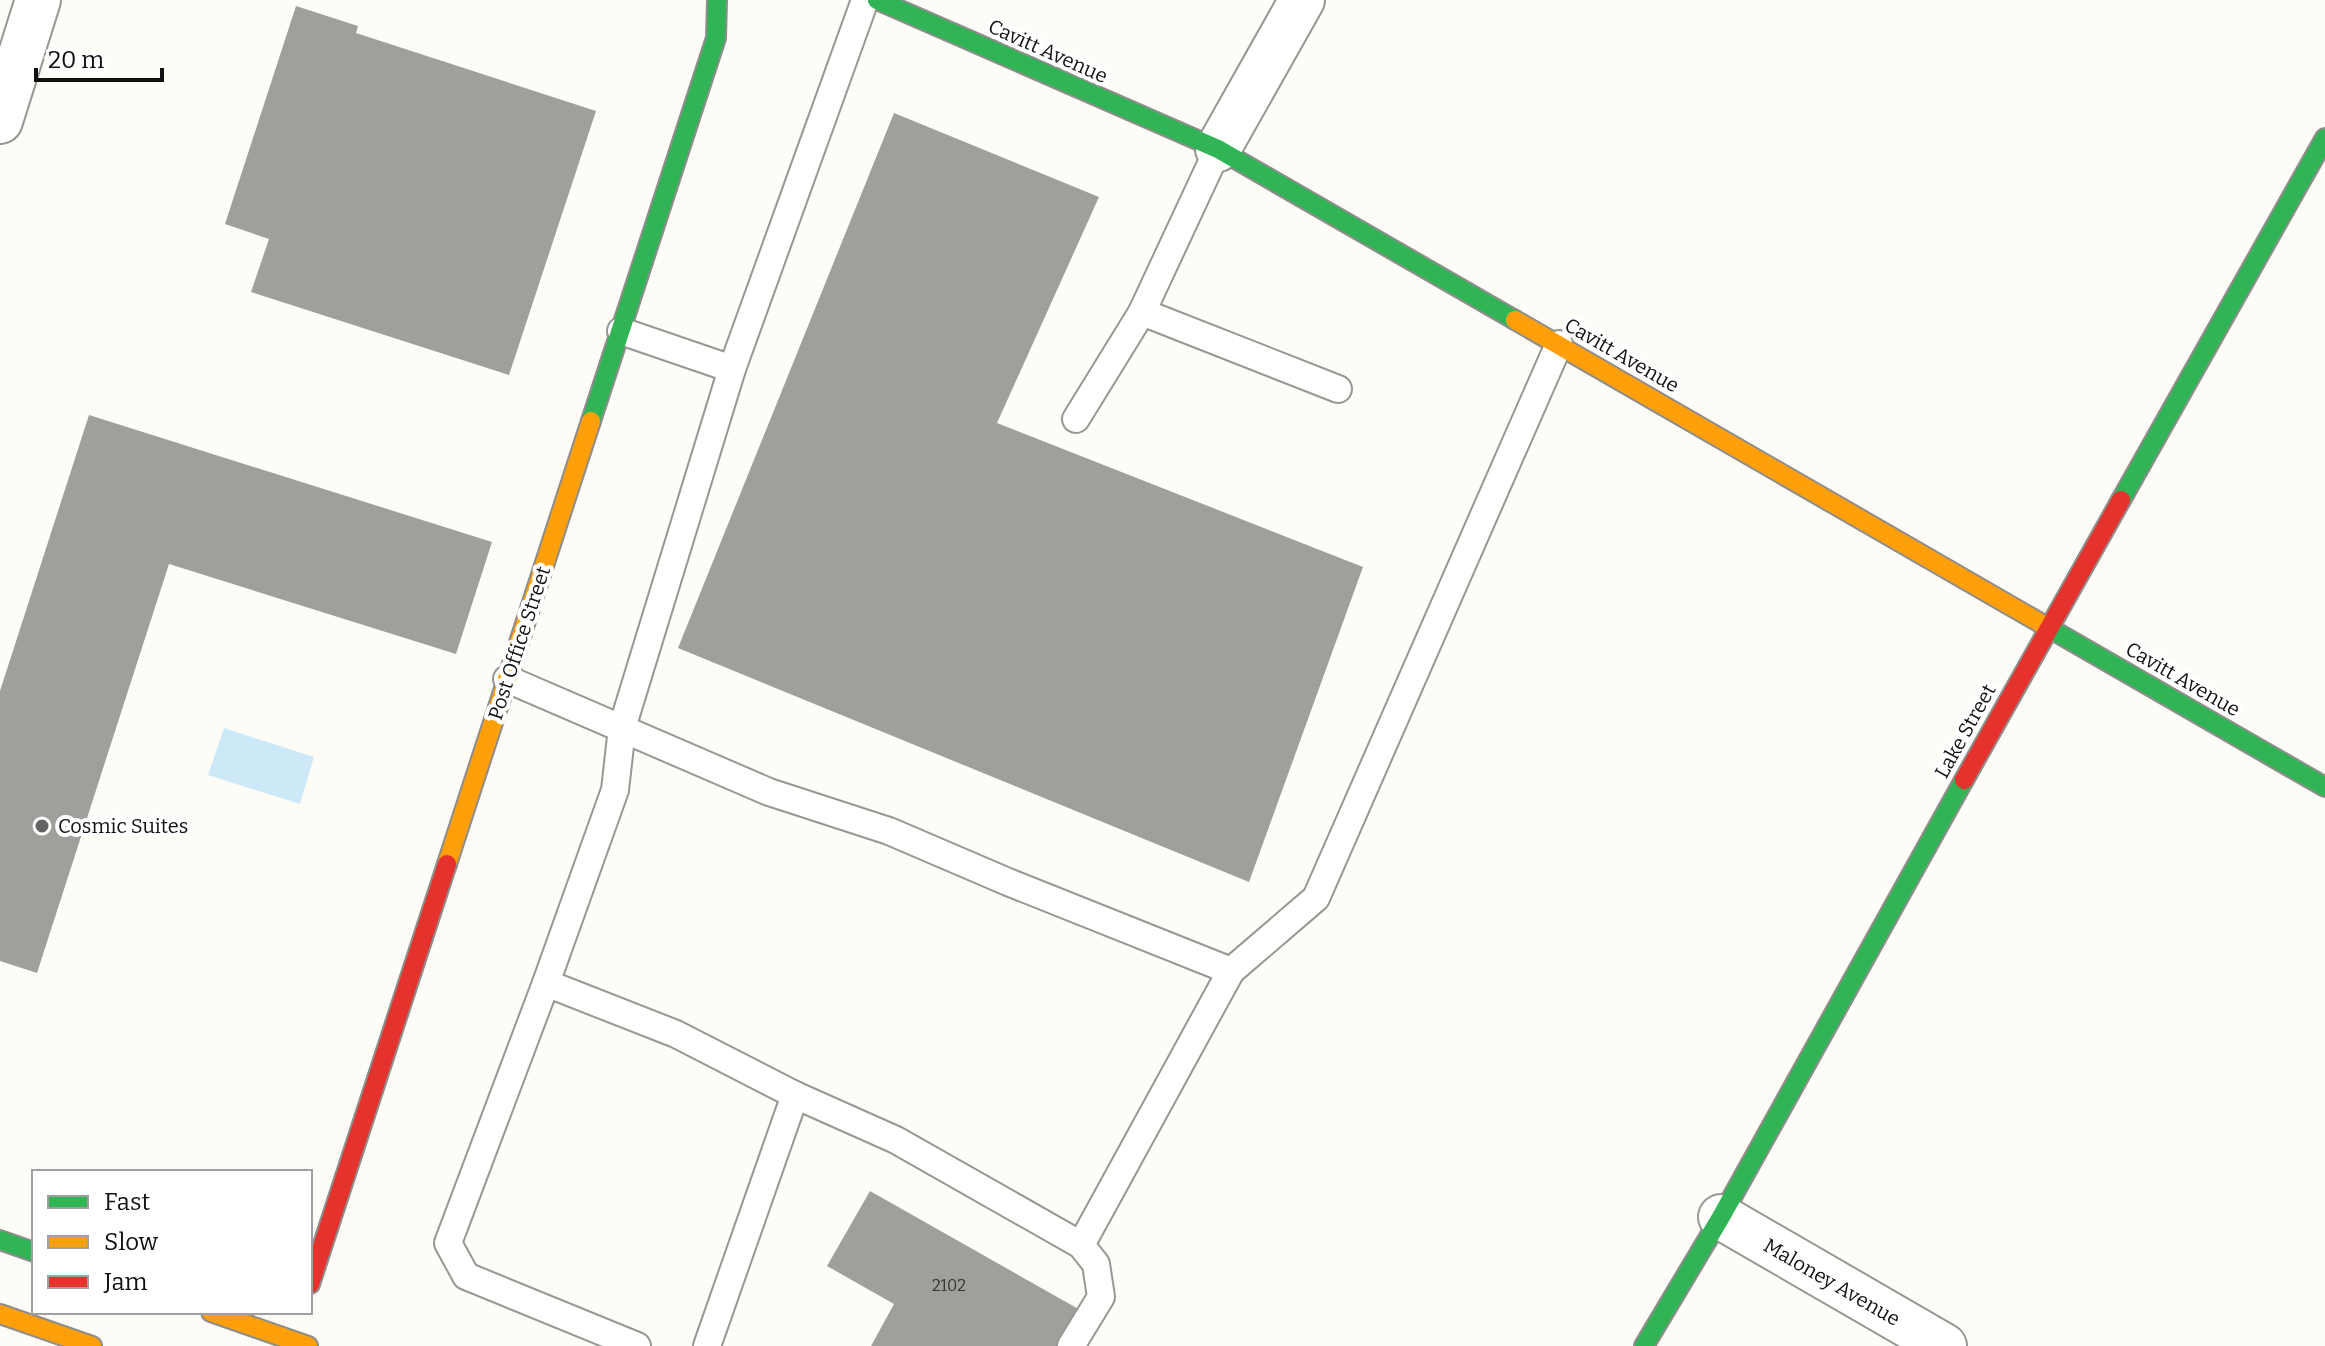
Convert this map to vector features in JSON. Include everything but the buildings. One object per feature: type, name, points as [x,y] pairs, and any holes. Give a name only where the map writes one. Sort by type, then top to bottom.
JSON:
[{"type":"street","points":[[0,121],[38,0]]},
{"type":"street","name":"Post Office Street","points":[[312,1278],[716,38],[717,0]]},
{"type":"street","name":"Cavitt Avenue","points":[[877,0],[1218,149],[2325,787]]},
{"type":"street","points":[[1218,149],[1302,0]]},
{"type":"street","name":"Lake Street","points":[[1644,1346],[1721,1217],[2325,138]]},
{"type":"street","name":"Maloney Avenue","points":[[1721,1217],[1944,1346]]},
{"type":"street","points":[[0,1240],[32,1251]]},
{"type":"street","points":[[0,1314],[92,1346]]},
{"type":"street","points":[[218,1314],[298,1336]]},
{"type":"lane","points":[[637,1346],[466,1276],[448,1243],[615,790],[622,728],[732,369],[865,0]]},
{"type":"lane","points":[[1076,419],[1142,312],[1218,149]]},
{"type":"lane","points":[[1142,312],[1338,389]]},
{"type":"lane","points":[[621,331],[732,369]]},
{"type":"lane","points":[[1081,1245],[1231,971],[1316,898],[1559,344]]},
{"type":"lane","points":[[507,679],[769,792],[889,831],[1231,971]]},
{"type":"lane","points":[[546,983],[676,1034],[795,1095],[896,1140],[1081,1245],[1096,1264],[1101,1297],[1071,1346]]},
{"type":"lane","points":[[707,1346],[795,1095]]},
{"type":"water","points":[[224,728],[314,757],[300,804],[208,775]]},
{"type":"traffic: fast","points":[[591,421],[716,38],[717,0]]},
{"type":"traffic: fast","points":[[877,0],[1218,149],[1515,320]]},
{"type":"traffic: fast","points":[[2121,500],[2325,138]]},
{"type":"traffic: fast","points":[[2049,628],[2325,787]]},
{"type":"traffic: fast","points":[[1644,1346],[1721,1217],[1964,780]]},
{"type":"traffic: fast","points":[[0,1240],[32,1251]]},
{"type":"traffic: slow","points":[[1515,320],[2049,628]]},
{"type":"traffic: slow","points":[[447,864],[591,421]]},
{"type":"traffic: slow","points":[[0,1314],[92,1346]]},
{"type":"traffic: slow","points":[[217,1314],[308,1346]]},
{"type":"traffic: jam","points":[[1964,780],[2121,500]]},
{"type":"traffic: jam","points":[[312,1278],[447,864]]},
{"type":"place","name":"Cosmic Suites","points":[[42,826]]}]
